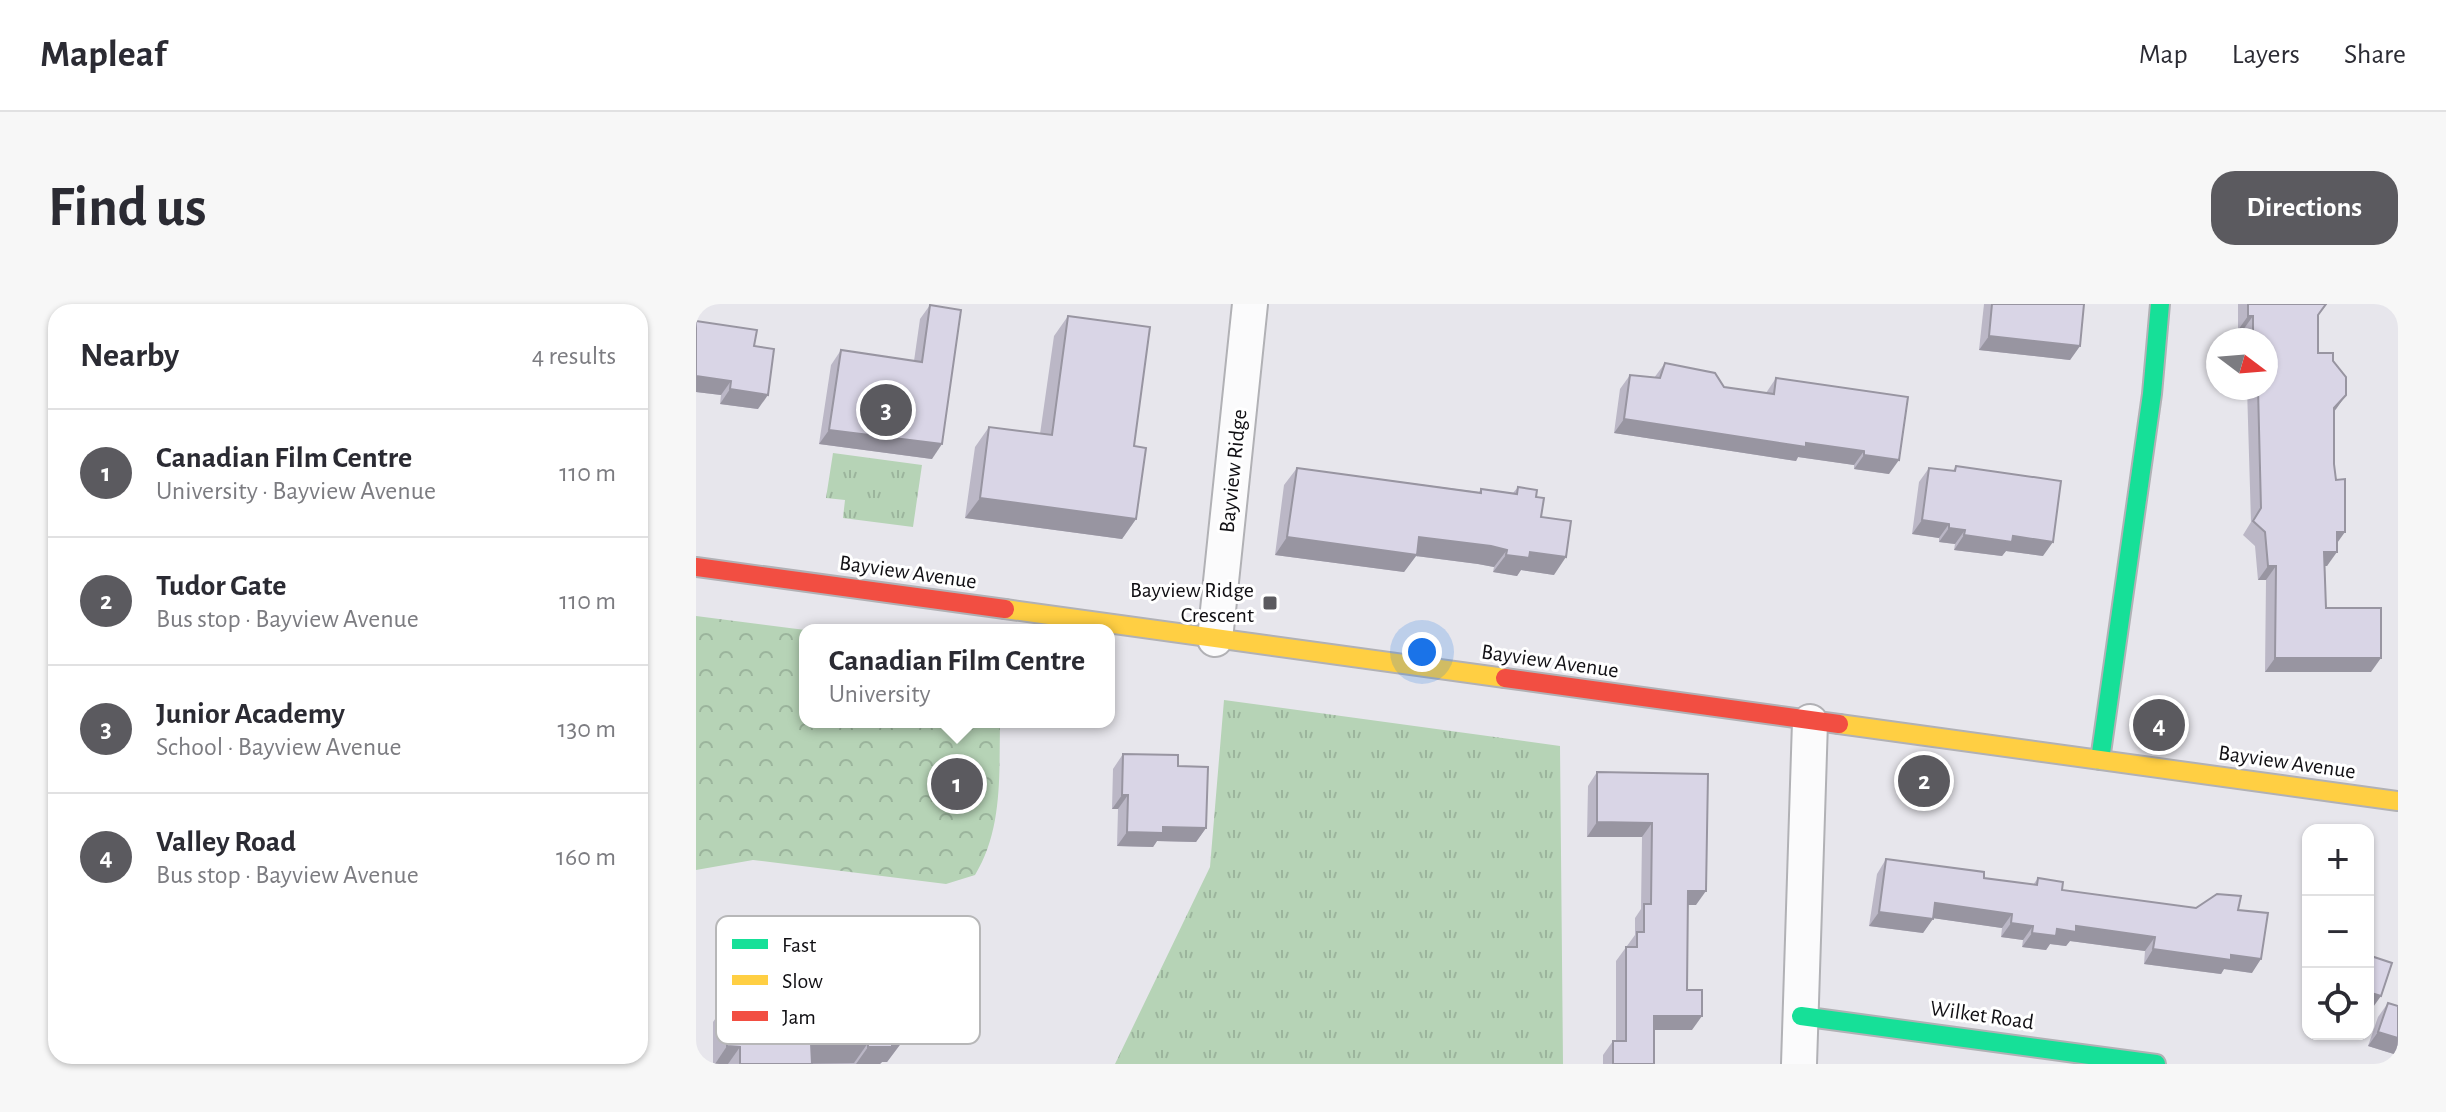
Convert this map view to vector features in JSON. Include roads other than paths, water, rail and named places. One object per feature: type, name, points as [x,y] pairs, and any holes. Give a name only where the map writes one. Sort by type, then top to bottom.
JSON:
[{"type":"main road","points":[[2100,760],[2152,394],[2160,304]]},
{"type":"main road","name":"Bayview Avenue","points":[[696,567],[1107,624]]},
{"type":"main road","name":"Bayview Avenue","points":[[1115,625],[2398,801]]},
{"type":"main road","name":"Wilket Road","points":[[1801,1016],[2156,1064]]},
{"type":"street","name":"Bayview Ridge","points":[[1215,639],[1250,304]]},
{"type":"street","points":[[1799,1064],[1810,722]]},
{"type":"place","name":"Junior Academy","points":[[886,410]]},
{"type":"place","name":"Bayview Ridge Crescent","points":[[1270,603]]},
{"type":"place","name":"Valley Road","points":[[2159,725]]},
{"type":"place","name":"Tudor Gate","points":[[1924,781]]},
{"type":"place","name":"Canadian Film Centre","points":[[957,784]]}]
